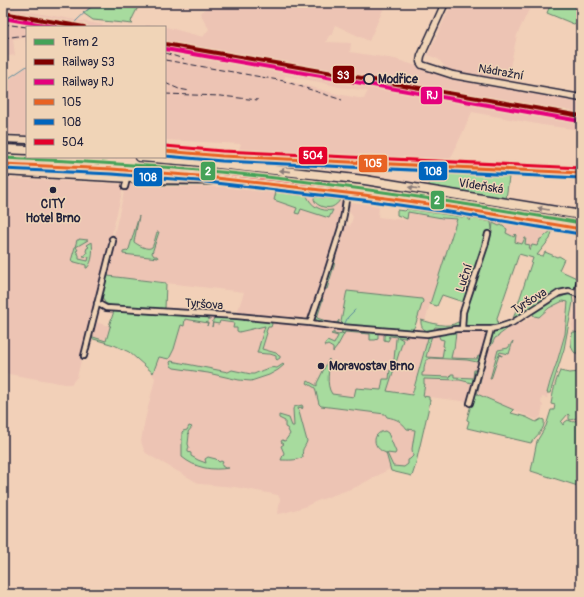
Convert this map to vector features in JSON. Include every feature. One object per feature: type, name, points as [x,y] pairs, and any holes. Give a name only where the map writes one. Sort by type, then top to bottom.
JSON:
[{"type":"highway","points":[[3,149],[26,150]]},
{"type":"highway","name":"Vídeňská","points":[[152,158],[365,180],[581,215]]},
{"type":"highway","points":[[3,164],[112,169],[198,176],[347,193],[458,208],[581,229]]},
{"type":"street","name":"Nádražní","points":[[445,3],[421,56],[420,62],[422,65],[453,75],[581,98]]},
{"type":"street","points":[[3,139],[26,140]]},
{"type":"street","points":[[166,151],[222,156],[581,173]]},
{"type":"street","points":[[3,172],[157,181],[241,181]]},
{"type":"street","points":[[125,188],[127,179]]},
{"type":"street","points":[[310,323],[341,228],[347,193]]},
{"type":"street","name":"Luční","points":[[462,329],[464,312],[488,234]]},
{"type":"street","points":[[84,356],[108,262],[113,241],[112,239]]},
{"type":"street","name":"Tyršova","points":[[97,303],[106,308],[212,314],[427,334],[462,329],[491,329],[512,323],[559,293],[569,291],[579,294],[581,275]]},
{"type":"street","points":[[470,403],[491,329]]},
{"type":"shaded area","points":[[214,3],[386,3],[369,41],[335,25],[332,35],[328,37],[326,42],[351,43],[350,52],[395,59],[442,74],[449,79],[581,102],[581,130],[542,125],[472,112],[450,160],[238,151],[241,144],[166,140],[166,27],[203,37],[209,29],[200,13]],"holes":[[[285,76],[339,87],[368,91],[364,99],[337,94],[285,80]]]},
{"type":"shaded area","points":[[452,3],[532,3],[517,35],[507,81],[449,71],[438,59],[428,55]]},
{"type":"shaded area","points":[[3,7],[110,26],[26,26],[26,44],[25,37],[13,39],[15,55],[3,57]]},
{"type":"shaded area","points":[[26,68],[26,135],[3,133],[3,84]]},
{"type":"shaded area","points":[[3,178],[124,184],[77,377],[71,384],[3,373]]},
{"type":"shaded area","points":[[126,184],[167,187],[223,187],[340,200],[343,208],[341,222],[313,311],[309,317],[295,320],[237,313],[244,292],[107,276],[113,239]]},
{"type":"shaded area","points":[[352,202],[379,206],[378,217],[406,220],[407,212],[457,219],[425,321],[417,320],[347,291],[341,320],[337,323],[317,318],[323,299],[321,298],[324,289],[327,289],[345,224],[350,226],[353,217],[349,211],[349,204]]},
{"type":"shaded area","points":[[493,221],[552,230],[550,239],[535,258],[493,234]]},
{"type":"shaded area","points":[[581,299],[581,340],[574,333],[572,325],[577,304]]},
{"type":"shaded area","points":[[563,301],[568,301],[565,334],[550,382],[547,398],[542,397],[541,403],[543,405],[541,416],[537,420],[477,394],[491,340],[521,322],[522,323],[534,316],[541,316],[547,310]]},
{"type":"shaded area","points":[[183,316],[218,316],[242,322],[244,331],[264,326],[271,321],[331,329],[430,336],[428,338],[412,395],[415,395],[432,335],[456,332],[488,333],[469,402],[429,397],[430,400],[428,411],[412,476],[393,470],[388,470],[356,487],[304,507],[278,514],[280,499],[278,495],[235,487],[200,484],[154,458],[144,450],[141,441],[155,378],[152,374],[159,357],[169,359],[174,349]]},
{"type":"shaded area","points":[[94,322],[111,326],[106,341],[90,336]]},
{"type":"green space","points":[[97,3],[140,3],[131,22],[133,24],[93,20],[83,13]]},
{"type":"green space","points":[[551,3],[581,3],[581,27],[547,13]]},
{"type":"green space","points":[[41,169],[171,178],[39,171]]},
{"type":"green space","points":[[448,173],[509,177],[506,199],[429,186],[429,180],[446,182]]},
{"type":"green space","points":[[156,183],[229,184],[335,195],[340,198],[223,185],[154,185]]},
{"type":"green space","points":[[276,192],[307,196],[311,203],[317,208],[333,210],[329,218],[301,209],[299,214],[295,213],[297,208],[274,200]]},
{"type":"green space","points":[[314,197],[340,200],[332,207],[326,207],[317,204]]},
{"type":"green space","points":[[359,199],[487,219],[492,220],[354,200]]},
{"type":"green space","points":[[407,209],[469,218],[469,221],[471,218],[491,222],[492,229],[490,231],[492,233],[493,223],[499,226],[501,225],[507,229],[506,233],[514,237],[515,234],[516,235],[515,242],[522,244],[526,238],[525,244],[530,245],[530,250],[532,245],[537,246],[540,239],[551,231],[550,239],[537,255],[543,256],[545,252],[564,259],[559,270],[579,279],[577,288],[557,292],[528,311],[526,310],[514,320],[513,319],[533,258],[519,254],[497,318],[498,326],[465,327],[464,320],[469,298],[489,240],[488,239],[482,251],[480,251],[482,253],[463,308],[461,309],[463,302],[442,295],[437,306],[430,304],[457,219],[408,212],[407,219],[397,215],[397,210],[405,211]]},
{"type":"green space","points":[[139,216],[134,242],[143,247],[150,248],[153,246],[157,232],[159,232],[152,253],[158,258],[123,254],[123,252],[129,249]]},
{"type":"green space","points":[[345,224],[327,289],[324,289],[321,297],[323,299],[317,318],[337,323],[339,320],[339,322],[337,324],[318,322],[315,318],[315,313],[342,227],[344,227]]},
{"type":"green space","points":[[77,240],[88,240],[76,247],[78,250],[76,251],[79,255],[79,259],[88,261],[89,257],[83,256],[87,253],[87,248],[89,247],[87,245],[92,242],[91,259],[87,268],[86,265],[71,261]]},
{"type":"green space","points":[[109,267],[108,276],[166,283],[165,309],[121,307],[112,306],[105,303],[102,296]]},
{"type":"green space","points":[[347,291],[422,299],[423,301],[415,326],[410,331],[345,325],[341,322]]},
{"type":"green space","points":[[568,294],[572,295],[573,302],[564,349],[550,393],[547,393],[565,334],[568,302],[563,301],[549,308],[539,317],[534,316],[533,314]]},
{"type":"green space","points":[[114,311],[207,316],[209,319],[208,323],[185,319],[184,326],[181,325],[174,349],[169,359],[159,357],[153,373],[129,352],[114,345],[90,338],[90,336],[106,341]]},
{"type":"green space","points":[[216,316],[244,318],[243,320],[248,321],[250,319],[271,321],[272,324],[271,327],[268,327],[266,332],[267,333],[262,349],[276,353],[280,356],[280,358],[277,360],[276,356],[257,353],[265,326],[239,332],[237,331],[237,328],[233,328],[234,323],[220,321],[219,324],[213,323],[212,327],[213,320]]},
{"type":"green space","points":[[421,320],[440,325],[449,325],[458,322],[460,324],[459,327],[447,329],[435,327],[433,331],[428,331],[421,326]]},
{"type":"green space","points":[[505,328],[506,330],[495,338],[491,346],[489,346],[477,394],[514,410],[511,413],[526,417],[536,422],[541,419],[544,420],[542,430],[531,443],[467,428],[469,421],[467,419],[491,334],[494,331]]},
{"type":"green space","points":[[345,329],[378,332],[378,339],[370,340],[370,334],[345,332],[344,334],[341,332]]},
{"type":"green space","points":[[334,332],[334,334],[339,335],[341,333],[344,334],[333,352],[333,348],[328,345],[324,345],[327,341],[334,344],[338,336],[331,334]]},
{"type":"green space","points":[[456,332],[454,349],[451,358],[477,359],[478,356],[481,357],[480,361],[430,358],[425,362],[422,376],[450,377],[451,374],[454,374],[454,377],[473,378],[474,370],[478,370],[475,381],[472,383],[460,380],[424,379],[425,384],[423,396],[429,397],[430,400],[412,476],[391,471],[386,453],[378,448],[375,438],[380,432],[385,431],[388,433],[396,452],[395,454],[387,453],[393,466],[404,467],[408,464],[408,460],[413,456],[412,449],[415,430],[407,429],[401,422],[387,417],[385,414],[321,406],[319,404],[315,388],[307,383],[308,381],[317,386],[317,383],[329,359],[328,381],[332,394],[354,397],[356,388],[381,390],[383,379],[389,379],[390,370],[393,370],[397,337],[390,336],[388,337],[390,337],[388,341],[384,340],[384,335],[389,333],[407,334],[405,338],[398,337],[403,340],[387,391],[412,395],[428,338],[432,335],[426,357],[442,358],[444,340],[440,339],[438,334]]},
{"type":"green space","points":[[573,332],[581,333],[581,352],[578,353],[573,351],[571,346]]},
{"type":"green space","points":[[513,341],[509,354],[500,352],[499,354],[502,356],[499,355],[490,379],[498,350],[508,348]]},
{"type":"green space","points":[[171,361],[228,372],[232,370],[251,374],[268,368],[277,368],[283,364],[284,365],[269,375],[251,381],[174,368],[171,366]]},
{"type":"green space","points":[[560,371],[569,373],[581,372],[581,418],[579,416],[577,416],[579,417],[577,419],[571,420],[569,419],[568,414],[561,422],[563,425],[568,420],[573,422],[576,420],[577,422],[581,422],[581,487],[531,471],[537,441],[546,426],[551,410],[554,410],[555,405],[551,404],[555,383]]},
{"type":"green space","points":[[302,405],[303,407],[302,409],[302,407],[298,408],[307,441],[303,450],[303,457],[295,460],[281,460],[284,453],[281,446],[284,444],[281,442],[282,440],[285,441],[290,434],[285,427],[285,421],[279,418],[279,415],[289,418],[292,426],[294,426],[293,409],[294,407]]},
{"type":"green space","points":[[189,426],[192,427],[188,432],[188,452],[191,453],[191,456],[206,463],[205,459],[208,457],[216,459],[219,462],[223,462],[222,466],[229,468],[210,469],[204,468],[192,464],[182,457],[182,432],[187,430]]},
{"type":"waterway","points":[[73,26],[95,3]]},
{"type":"waterway","points":[[3,82],[26,67]]},
{"type":"waterway","points":[[344,325],[348,317],[355,310]]},
{"type":"railway","points":[[3,24],[26,27]]},
{"type":"railway","points":[[3,38],[26,35]]},
{"type":"railway","points":[[166,53],[184,59]]},
{"type":"railway","points":[[166,60],[284,81],[342,100]]},
{"type":"railway","points":[[166,83],[179,89],[190,91]]},
{"type":"railway","points":[[166,94],[221,96],[258,100]]},
{"type":"tram line","name":"2","points":[[3,158],[139,165],[311,182],[401,194],[581,223]]},
{"type":"rail line","name":"S3","points":[[3,13],[78,26]]},
{"type":"rail line","name":"RJ","points":[[3,18],[49,26]]},
{"type":"rail line","name":"S3","points":[[166,44],[581,116]]},
{"type":"rail line","name":"RJ","points":[[166,49],[580,121]]},
{"type":"transit line","name":"504","points":[[166,146],[222,151],[581,168]]},
{"type":"transit line","name":"105","points":[[166,151],[222,156],[581,173]]},
{"type":"transit line","name":"108","points":[[166,156],[222,161],[581,178]]},
{"type":"transit line","name":"504","points":[[3,159],[112,164],[199,171],[365,190],[458,203],[581,224]]},
{"type":"transit line","name":"105","points":[[3,164],[112,169],[198,176],[364,195],[457,208],[581,229]]},
{"type":"transit line","name":"108","points":[[3,169],[112,174],[198,181],[363,200],[456,213],[580,234]]},
{"type":"place","name":"Modřice","points":[[369,79]]},
{"type":"place","name":"CITY Hotel Brno","points":[[53,190]]},
{"type":"place","name":"Moravostav Brno","points":[[321,366]]}]
